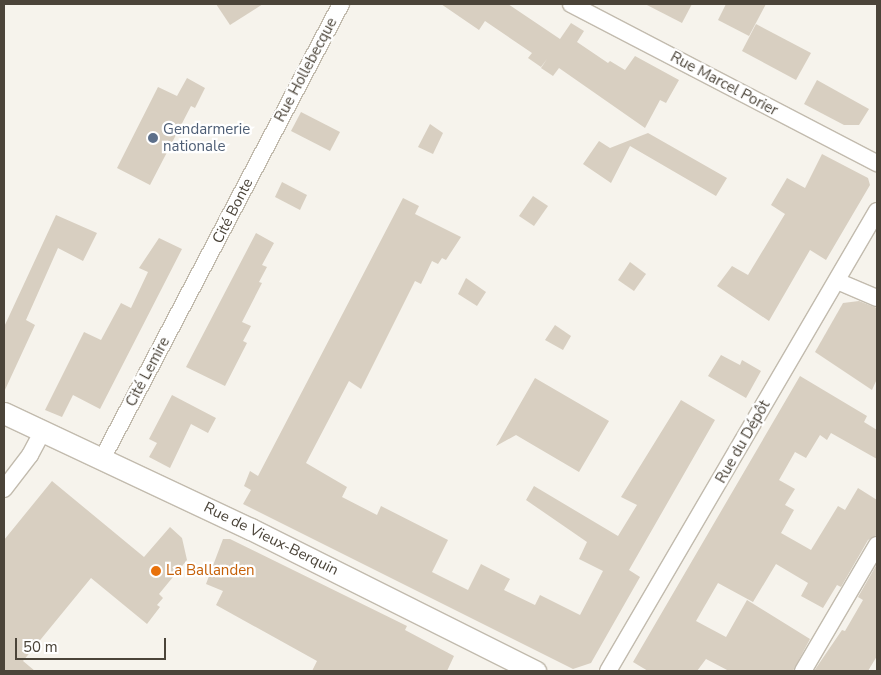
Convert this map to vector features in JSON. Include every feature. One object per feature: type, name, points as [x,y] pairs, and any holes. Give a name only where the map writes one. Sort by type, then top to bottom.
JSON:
[{"type":"street","name":"Rue Hollebecque","points":[[271,137],[341,4]]},
{"type":"street","name":"Rue Marcel Porier","points":[[571,4],[877,163]]},
{"type":"street","name":"Cité Bonte","points":[[194,285],[271,137]]},
{"type":"street","name":"Rue du Dépôt","points":[[608,671],[877,211]]},
{"type":"street","points":[[837,281],[877,298]]},
{"type":"street","name":"Cité Lemire","points":[[102,458],[194,285]]},
{"type":"street","name":"Rue de Vieux-Berquin","points":[[4,413],[102,458],[535,671]]},
{"type":"street","points":[[4,489],[30,455],[43,431]]},
{"type":"street","points":[[803,671],[877,546]]},
{"type":"building","points":[[216,4],[263,4],[230,25]]},
{"type":"building","points":[[441,4],[508,4],[560,39],[571,23],[584,31],[577,42],[608,63],[610,61],[625,70],[635,56],[679,80],[666,103],[660,100],[645,128],[559,68],[553,76],[541,68],[547,59],[541,67],[528,58],[532,53],[485,21],[479,30]]},
{"type":"building","points":[[645,4],[692,4],[682,23]]},
{"type":"building","points":[[726,4],[766,4],[749,36],[718,20]]},
{"type":"building","points":[[756,24],[811,53],[796,80],[742,51]]},
{"type":"building","name":"Gendarmerie nationale","points":[[187,78],[205,88],[195,108],[191,106],[150,185],[117,168],[158,87],[177,96]]},
{"type":"building","points":[[817,80],[869,109],[859,125],[844,125],[804,104]]},
{"type":"building","points":[[301,112],[340,132],[330,151],[291,131]]},
{"type":"building","points":[[430,124],[443,133],[433,154],[418,147]]},
{"type":"building","points":[[648,133],[727,178],[716,196],[630,146],[611,183],[583,164],[599,141],[610,148]]},
{"type":"building","points":[[822,154],[868,178],[870,185],[826,260],[810,250],[769,321],[717,286],[732,266],[748,275],[785,214],[771,205],[787,178],[805,188]]},
{"type":"building","points":[[282,182],[307,195],[300,210],[275,197]]},
{"type":"building","points":[[533,196],[548,206],[534,226],[519,216]]},
{"type":"building","points":[[403,198],[419,206],[415,214],[461,237],[446,260],[442,258],[438,264],[432,261],[421,284],[415,281],[361,389],[349,381],[306,463],[347,487],[342,497],[377,515],[381,506],[448,540],[432,572],[468,590],[481,564],[510,579],[504,590],[535,605],[540,595],[580,615],[603,571],[579,559],[587,542],[526,500],[534,486],[618,536],[637,505],[621,497],[681,400],[715,420],[629,570],[640,577],[591,663],[573,669],[243,504],[251,490],[244,486],[250,471],[258,476]]},
{"type":"building","points":[[56,215],[97,233],[83,261],[58,248],[26,320],[35,325],[4,392],[4,327]]},
{"type":"building","points":[[256,233],[274,243],[262,265],[267,267],[259,282],[262,283],[242,322],[251,326],[243,341],[247,343],[225,386],[186,367]]},
{"type":"building","points":[[159,238],[182,249],[100,409],[73,395],[62,417],[45,410],[84,332],[101,340],[121,303],[131,308],[148,272],[139,268]]},
{"type":"building","points":[[630,262],[646,274],[634,291],[618,280]]},
{"type":"building","points":[[466,278],[486,292],[477,306],[458,294]]},
{"type":"building","points":[[859,301],[877,308],[877,379],[872,390],[815,352],[843,303]]},
{"type":"building","points":[[555,325],[571,336],[563,350],[545,340]]},
{"type":"building","points":[[721,355],[740,365],[742,360],[761,371],[746,398],[708,376]]},
{"type":"building","points":[[800,376],[867,416],[864,422],[877,430],[877,459],[831,433],[827,440],[820,435],[806,458],[795,452],[779,480],[795,489],[785,505],[794,510],[781,533],[811,550],[838,506],[845,510],[858,488],[877,500],[877,535],[868,540],[841,587],[837,585],[823,608],[801,596],[808,583],[776,564],[753,602],[718,583],[696,621],[726,637],[747,600],[810,639],[793,671],[729,671],[706,659],[697,671],[648,671],[633,662]]},
{"type":"building","points":[[535,378],[609,421],[579,472],[516,435],[496,446]]},
{"type":"building","points":[[172,395],[216,418],[208,433],[191,424],[170,468],[149,457],[157,443],[149,439]]},
{"type":"building","points":[[52,481],[144,557],[170,527],[182,538],[187,560],[159,594],[163,598],[157,605],[160,607],[147,624],[91,578],[23,661],[35,671],[4,671],[4,540]]},
{"type":"building","points":[[223,539],[230,539],[407,626],[405,630],[454,656],[447,671],[312,671],[317,661],[216,605],[223,591],[206,584]]},
{"type":"building","points":[[877,564],[877,656],[868,671],[814,671],[842,630],[845,631],[863,600],[858,597]]},
{"type":"place","name":"Gendarmerie nationale","points":[[153,138]]},
{"type":"place","name":"La Ballanden","points":[[156,571]]}]
